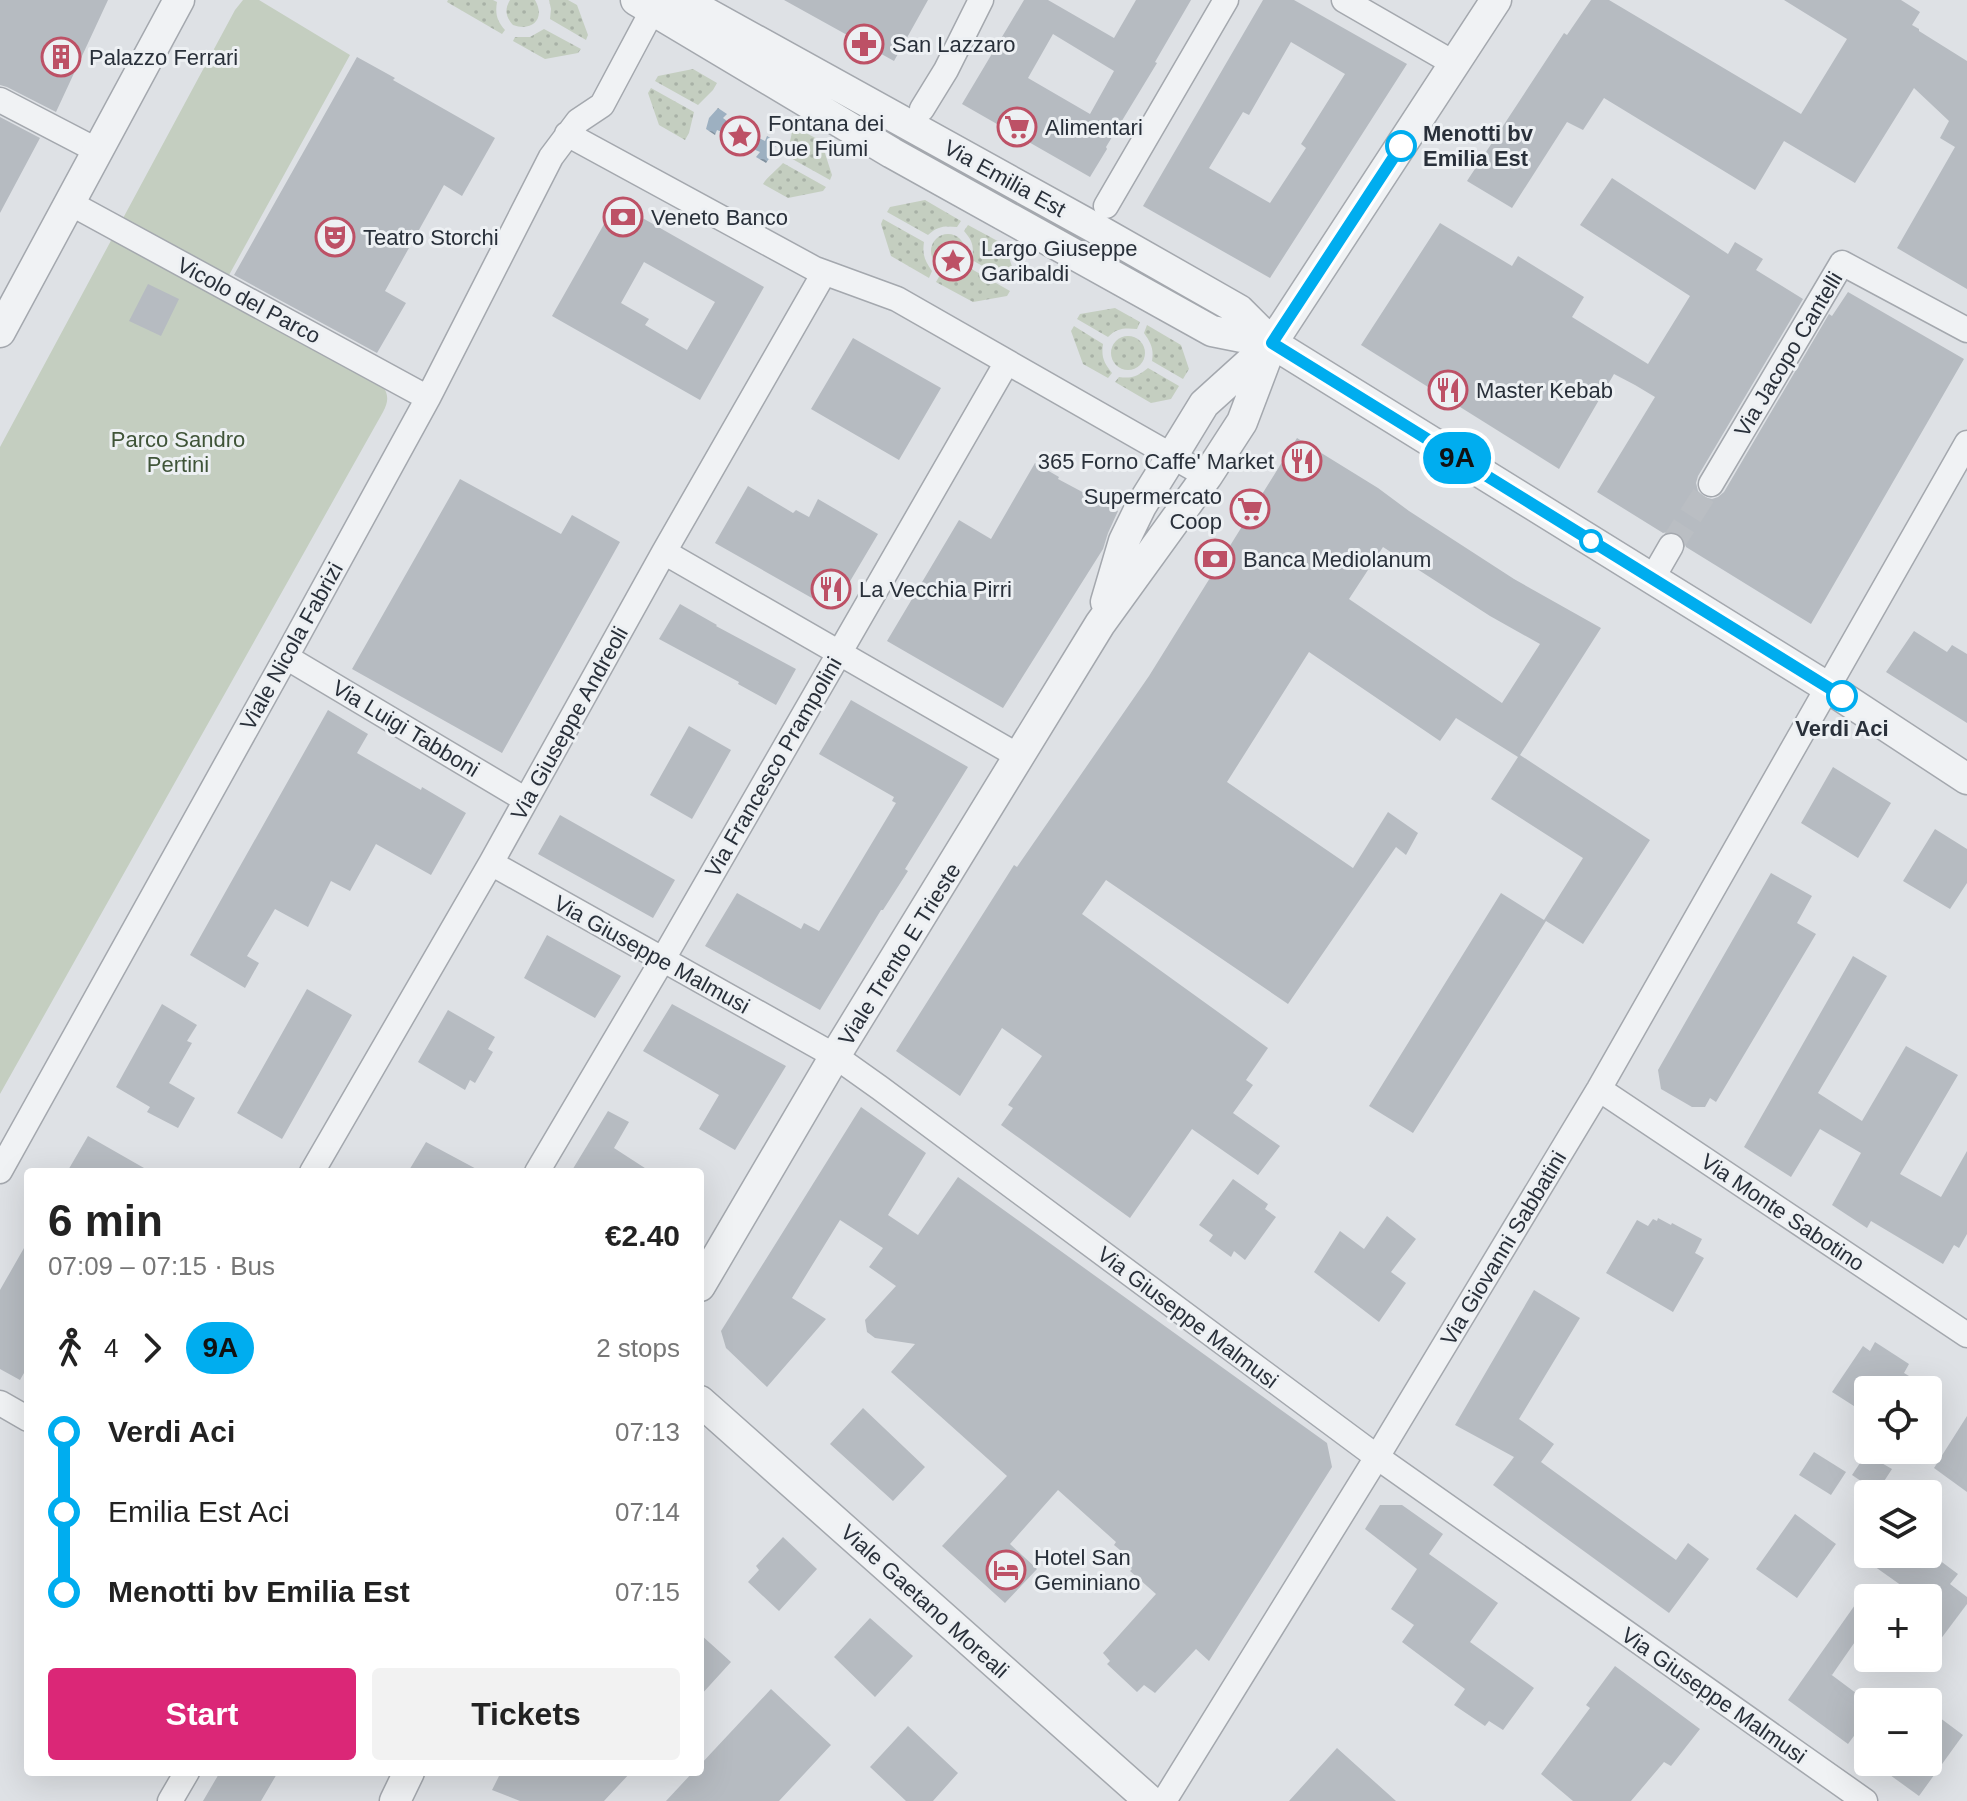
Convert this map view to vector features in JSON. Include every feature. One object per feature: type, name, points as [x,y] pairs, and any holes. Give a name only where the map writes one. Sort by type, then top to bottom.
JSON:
[{"type":"street","points":[[0,332],[179,0]]},
{"type":"street","name":"Via Emilia Est","points":[[683,0],[1239,310],[1272,343],[1827,687],[1967,779]]},
{"type":"street","points":[[922,109],[946,70],[981,0]]},
{"type":"street","points":[[1106,206],[1226,0]]},
{"type":"street","points":[[1344,0],[1455,64]]},
{"type":"street","points":[[1207,476],[897,299],[815,269],[572,128],[602,105],[649,3],[892,153],[1212,331],[1272,343],[1496,0]]},
{"type":"street","points":[[0,100],[98,151]]},
{"type":"street","name":"Viale Nicola Fabrizi","points":[[0,1171],[428,398],[551,157],[572,128]]},
{"type":"street","name":"Vicolo del Parco","points":[[70,203],[428,398]]},
{"type":"street","name":"Via Jacopo Cantelli","points":[[1711,484],[1842,263],[1967,330]]},
{"type":"street","name":"Via Giuseppe Andreoli","points":[[314,1168],[491,863],[824,273]]},
{"type":"street","name":"Viale Trento E Trieste","points":[[1100,624],[1124,541],[1141,506],[1204,404],[1272,343]]},
{"type":"street","name":"Viale Trento E Trieste","points":[[704,1279],[835,1056],[1100,624],[1207,476],[1242,422],[1272,343]]},
{"type":"street","name":"Via Francesco Prampolini","points":[[539,1168],[1007,362]]},
{"type":"street","name":"Via Giovanni Sabbatini","points":[[1164,1801],[1377,1457],[1599,1089],[1967,443]]},
{"type":"street","points":[[1652,579],[1671,546]]},
{"type":"street","points":[[664,552],[1020,757]]},
{"type":"street","name":"Via Luigi Tabboni","points":[[286,657],[526,800]]},
{"type":"street","name":"Via Giuseppe Malmusi","points":[[491,863],[835,1056],[1377,1457],[1865,1801]]},
{"type":"street","name":"Via Monte Sabotino","points":[[1599,1089],[1967,1335]]},
{"type":"street","points":[[0,1403],[24,1417]]},
{"type":"street","name":"Viale Gaetano Moreali","points":[[704,1405],[1150,1801]]},
{"type":"street","points":[[170,1801],[185,1776]]},
{"type":"street","points":[[395,1801],[407,1776]]},
{"type":"green space","name":"Parco Sandro Pertini","points":[[243,0],[259,0],[350,55],[223,286],[379,381],[386,392],[387,403],[0,1094],[0,447]]},
{"type":"green space","points":[[448,0],[497,2],[497,17],[505,30],[502,34]]},
{"type":"green space","points":[[510,0],[535,0],[539,13],[535,22],[526,27],[513,25],[507,13]]},
{"type":"green space","points":[[549,0],[568,0],[577,5],[588,35],[586,40],[550,19]]},
{"type":"green space","points":[[544,29],[581,49],[578,53],[545,59],[513,41],[515,37],[530,37]]},
{"type":"green space","points":[[693,69],[717,83],[698,105],[655,81],[658,76]]},
{"type":"green space","points":[[651,88],[694,112],[685,140],[659,125],[648,93]]},
{"type":"green space","points":[[795,127],[821,141],[832,175],[830,180],[787,156]]},
{"type":"green space","points":[[783,163],[826,187],[823,191],[788,198],[763,184]]},
{"type":"green space","points":[[925,200],[961,221],[957,227],[941,227],[928,235],[887,212],[890,207]]},
{"type":"green space","points":[[883,219],[924,242],[923,251],[932,271],[929,278],[891,256],[881,224]]},
{"type":"green space","points":[[968,225],[1005,245],[1016,279],[1014,284],[972,260],[972,244],[964,231]]},
{"type":"green space","points":[[948,234],[960,239],[965,251],[960,263],[948,268],[936,263],[931,251],[936,239]]},
{"type":"green space","points":[[968,267],[1010,291],[1007,296],[973,302],[936,282],[940,275],[955,275]]},
{"type":"green space","points":[[1115,308],[1140,322],[1137,329],[1121,329],[1108,337],[1077,319],[1080,314]]},
{"type":"green space","points":[[1147,325],[1181,345],[1189,369],[1183,379],[1152,361],[1151,346],[1144,333]]},
{"type":"green space","points":[[1074,326],[1103,344],[1104,360],[1112,373],[1108,378],[1083,364],[1071,331]]},
{"type":"green space","points":[[1128,336],[1140,341],[1145,353],[1140,365],[1128,370],[1116,365],[1111,353],[1116,341]]},
{"type":"green space","points":[[1148,368],[1179,386],[1171,399],[1151,403],[1115,382],[1119,377],[1135,376]]},
{"type":"water","name":"Fontana dei Due Fiumi","points":[[718,108],[727,114],[723,118],[727,121],[745,118],[754,124],[757,137],[765,141],[767,136],[777,142],[766,163],[756,157],[760,152],[751,148],[740,151],[731,149],[725,143],[722,132],[717,130],[715,135],[706,129],[709,118]]},
{"type":"building","name":"Palazzo Ferrari","points":[[0,0],[108,0],[56,112],[0,85]]},
{"type":"building","points":[[784,0],[928,0],[894,61]]},
{"type":"building","points":[[1024,0],[1048,0],[1114,38],[1136,0],[1191,0],[1090,177],[962,104]],"holes":[[[1053,34],[1114,71],[1090,114],[1028,78]]]},
{"type":"building","points":[[1263,0],[1294,0],[1407,64],[1270,278],[1143,206]],"holes":[[[1291,42],[1345,74],[1301,144],[1306,148],[1270,203],[1209,168],[1243,112],[1249,115]]]},
{"type":"building","points":[[1591,0],[1609,0],[1801,114],[1847,39],[1784,0],[1901,0],[1920,12],[1912,25],[1967,61],[1967,289],[1897,248],[1955,147],[1940,138],[1949,121],[1914,88],[1855,183],[1784,141],[1755,190],[1604,98],[1583,130],[1567,122],[1512,208],[1467,181],[1564,33],[1567,35]]},
{"type":"building","name":"Teatro Storchi","points":[[357,57],[495,138],[462,196],[444,185],[385,291],[406,303],[377,353],[234,275]]},
{"type":"building","points":[[0,117],[40,138],[0,213]]},
{"type":"building","points":[[1612,178],[1728,254],[1735,242],[1763,259],[1756,270],[1803,299],[1698,476],[1698,491],[1704,497],[1712,499],[1724,492],[1829,314],[1832,316],[1848,292],[1964,359],[1811,624],[1686,547],[1679,533],[1663,533],[1597,492],[1655,397],[1614,374],[1559,469],[1361,345],[1440,223],[1512,266],[1518,256],[1584,297],[1572,317],[1648,364],[1690,296],[1580,225]]},
{"type":"building","points":[[616,203],[764,287],[700,400],[552,316]],"holes":[[[644,262],[715,302],[687,350],[645,325],[649,319],[621,303]]]},
{"type":"building","points":[[148,284],[179,299],[161,336],[129,321]]},
{"type":"building","points":[[853,338],[941,388],[899,460],[811,409]]},
{"type":"building","points":[[1297,438],[1514,579],[1601,628],[1520,755],[1650,840],[1583,944],[1546,921],[1413,1133],[1369,1106],[1501,893],[1544,920],[1583,858],[1491,799],[1518,757],[1456,718],[1440,741],[1309,652],[1227,782],[1353,868],[1388,812],[1418,833],[1406,855],[1396,847],[1288,1004],[1106,880],[1082,914],[1268,1048],[1246,1080],[1253,1085],[1233,1113],[1280,1146],[1258,1175],[1192,1129],[1130,1218],[1001,1125],[1013,1108],[1008,1105],[1042,1056],[1002,1028],[960,1096],[896,1051],[1014,865],[1017,867],[1149,676]],"holes":[[[1383,547],[1490,616],[1540,644],[1502,703],[1349,599]]]},
{"type":"building","points":[[1035,463],[1118,511],[1103,549],[1003,708],[887,641],[959,520],[991,539]]},
{"type":"building","points":[[460,479],[561,534],[572,515],[620,542],[502,753],[352,669]]},
{"type":"building","points":[[748,486],[793,513],[796,510],[809,517],[818,499],[878,534],[833,610],[715,543]]},
{"type":"building","points":[[680,604],[796,669],[776,705],[659,639]]},
{"type":"building","points":[[1914,631],[1947,652],[1952,645],[1967,654],[1967,723],[1886,672]]},
{"type":"building","points":[[851,700],[968,767],[905,869],[908,871],[820,1010],[705,946],[737,893],[801,929],[804,923],[819,931],[896,803],[892,801],[894,797],[819,754]]},
{"type":"building","points":[[328,710],[368,734],[357,753],[466,813],[431,875],[376,844],[350,891],[331,881],[308,927],[275,909],[247,956],[259,963],[245,988],[190,955]]},
{"type":"building","points":[[689,726],[731,750],[692,819],[650,795]]},
{"type":"building","points":[[1833,767],[1891,803],[1858,858],[1801,823]]},
{"type":"building","points":[[560,815],[675,880],[653,918],[538,854]]},
{"type":"building","points":[[1935,829],[1967,849],[1967,883],[1950,909],[1903,881]]},
{"type":"building","points":[[1771,873],[1812,896],[1797,923],[1816,934],[1716,1102],[1710,1098],[1705,1107],[1692,1107],[1661,1089],[1658,1070]]},
{"type":"building","points":[[547,935],[621,976],[595,1018],[524,978]]},
{"type":"building","points":[[1853,956],[1887,976],[1818,1093],[1862,1121],[1906,1046],[1958,1075],[1900,1174],[1941,1197],[1967,1151],[1967,1234],[1959,1248],[1954,1245],[1943,1264],[1871,1221],[1867,1228],[1832,1205],[1861,1153],[1820,1129],[1791,1177],[1744,1147]]},
{"type":"building","points":[[307,989],[352,1015],[282,1139],[237,1113]]},
{"type":"building","points":[[162,1004],[197,1025],[187,1041],[192,1043],[169,1083],[195,1098],[178,1128],[147,1112],[150,1107],[116,1087]]},
{"type":"building","points":[[672,1004],[786,1066],[735,1150],[699,1129],[719,1095],[643,1051]]},
{"type":"building","points":[[448,1010],[495,1037],[488,1049],[493,1052],[475,1083],[470,1080],[465,1090],[418,1062]]},
{"type":"building","points":[[861,1107],[926,1153],[888,1215],[918,1235],[958,1177],[1327,1443],[1332,1467],[1209,1661],[1196,1649],[1155,1693],[1144,1685],[1137,1692],[1107,1664],[1110,1661],[1103,1653],[1156,1594],[1130,1571],[1132,1569],[1127,1565],[1132,1560],[1114,1545],[1116,1542],[1058,1490],[1010,1544],[1037,1569],[1005,1603],[942,1546],[1007,1476],[891,1372],[915,1344],[875,1338],[867,1332],[865,1320],[896,1286],[869,1267],[883,1248],[840,1220],[792,1298],[826,1319],[767,1387],[726,1348],[721,1331]]},
{"type":"building","points":[[608,1111],[629,1122],[614,1148],[645,1168],[573,1168]]},
{"type":"building","points":[[88,1136],[144,1168],[69,1168]]},
{"type":"building","points":[[426,1142],[475,1168],[410,1168]]},
{"type":"building","points":[[1233,1179],[1268,1204],[1265,1209],[1276,1217],[1245,1260],[1234,1251],[1231,1257],[1209,1241],[1213,1235],[1199,1225]]},
{"type":"building","points":[[1387,1216],[1416,1239],[1391,1272],[1406,1283],[1379,1322],[1314,1272],[1340,1231],[1364,1249]]},
{"type":"building","points":[[1658,1218],[1702,1239],[1695,1253],[1704,1258],[1673,1312],[1606,1273],[1637,1220],[1648,1226]]},
{"type":"building","points":[[24,1248],[24,1373],[20,1380],[0,1369],[0,1290]]},
{"type":"building","points":[[1534,1290],[1580,1318],[1519,1419],[1554,1444],[1541,1462],[1676,1560],[1688,1543],[1709,1559],[1669,1613],[1493,1485],[1514,1457],[1455,1425]]},
{"type":"building","points":[[1875,1342],[1909,1364],[1904,1373],[1909,1376],[1854,1376],[1854,1406],[1832,1392],[1863,1346],[1870,1351]]},
{"type":"building","points":[[863,1408],[925,1467],[893,1501],[830,1444]]},
{"type":"building","points":[[1967,1416],[1967,1492],[1934,1468],[1937,1464],[1942,1464],[1942,1455]]},
{"type":"building","points":[[1814,1452],[1846,1472],[1831,1495],[1799,1475]]},
{"type":"building","points":[[1859,1464],[1883,1464],[1892,1469],[1885,1480],[1859,1480],[1852,1475]]},
{"type":"building","points":[[1380,1505],[1402,1505],[1443,1534],[1429,1554],[1498,1603],[1470,1642],[1534,1688],[1503,1730],[1489,1721],[1485,1726],[1454,1705],[1465,1689],[1402,1642],[1414,1625],[1391,1609],[1417,1569],[1365,1529]]},
{"type":"building","points":[[1795,1514],[1836,1544],[1797,1598],[1756,1569]]},
{"type":"building","points":[[783,1537],[817,1569],[779,1611],[748,1582],[759,1570],[756,1566]]},
{"type":"building","points":[[1942,1562],[1958,1574],[1950,1584],[1967,1597],[1967,1604],[1942,1637],[1942,1584],[1899,1584],[1877,1568],[1942,1568]]},
{"type":"building","points":[[1854,1606],[1854,1643],[1832,1675],[1829,1673],[1854,1692],[1854,1736],[1848,1744],[1788,1700]]},
{"type":"building","points":[[870,1618],[913,1656],[875,1697],[834,1657]]},
{"type":"building","points":[[704,1638],[731,1662],[704,1692]]},
{"type":"building","points":[[1615,1666],[1700,1729],[1671,1766],[1664,1762],[1631,1801],[1573,1801],[1541,1774],[1590,1708],[1586,1705]]},
{"type":"building","points":[[771,1689],[831,1745],[779,1801],[666,1801],[689,1776],[704,1776],[704,1761]]},
{"type":"building","points":[[1942,1719],[1963,1735],[1942,1764]]},
{"type":"building","points":[[908,1726],[958,1773],[933,1801],[906,1801],[870,1767]]},
{"type":"building","points":[[1337,1748],[1396,1801],[1289,1801]]},
{"type":"building","points":[[218,1776],[276,1776],[261,1801],[203,1801]]},
{"type":"building","points":[[499,1776],[627,1776],[604,1801],[520,1801],[492,1790]]},
{"type":"building","points":[[1891,1776],[1933,1776],[1919,1796]]},
{"type":"tunnel","points":[[1671,546],[1711,484]]},
{"type":"bus line","name":"9A","points":[[1401,146],[1272,343],[1842,696]]},
{"type":"place","name":"San Lazzaro","points":[[864,44]]},
{"type":"place","name":"Palazzo Ferrari","points":[[61,57]]},
{"type":"place","name":"Alimentari","points":[[1017,127]]},
{"type":"place","name":"Fontana dei Due Fiumi","points":[[740,136]]},
{"type":"place","name":"Menotti bv Emilia Est","points":[[1401,146]]},
{"type":"place","name":"Veneto Banco","points":[[623,217]]},
{"type":"place","name":"Teatro Storchi","points":[[335,237]]},
{"type":"place","name":"Largo Giuseppe Garibaldi","points":[[953,261]]},
{"type":"place","name":"Master Kebab","points":[[1448,390]]},
{"type":"place","name":"365 Forno Caffe' Market","points":[[1302,461]]},
{"type":"place","name":"Supermercato Coop","points":[[1250,509]]},
{"type":"place","name":"Banca Mediolanum","points":[[1215,559]]},
{"type":"place","name":"La Vecchia Pirri","points":[[831,589]]},
{"type":"place","name":"Verdi Aci","points":[[1842,696]]},
{"type":"place","name":"Hotel San Geminiano","points":[[1006,1570]]}]
